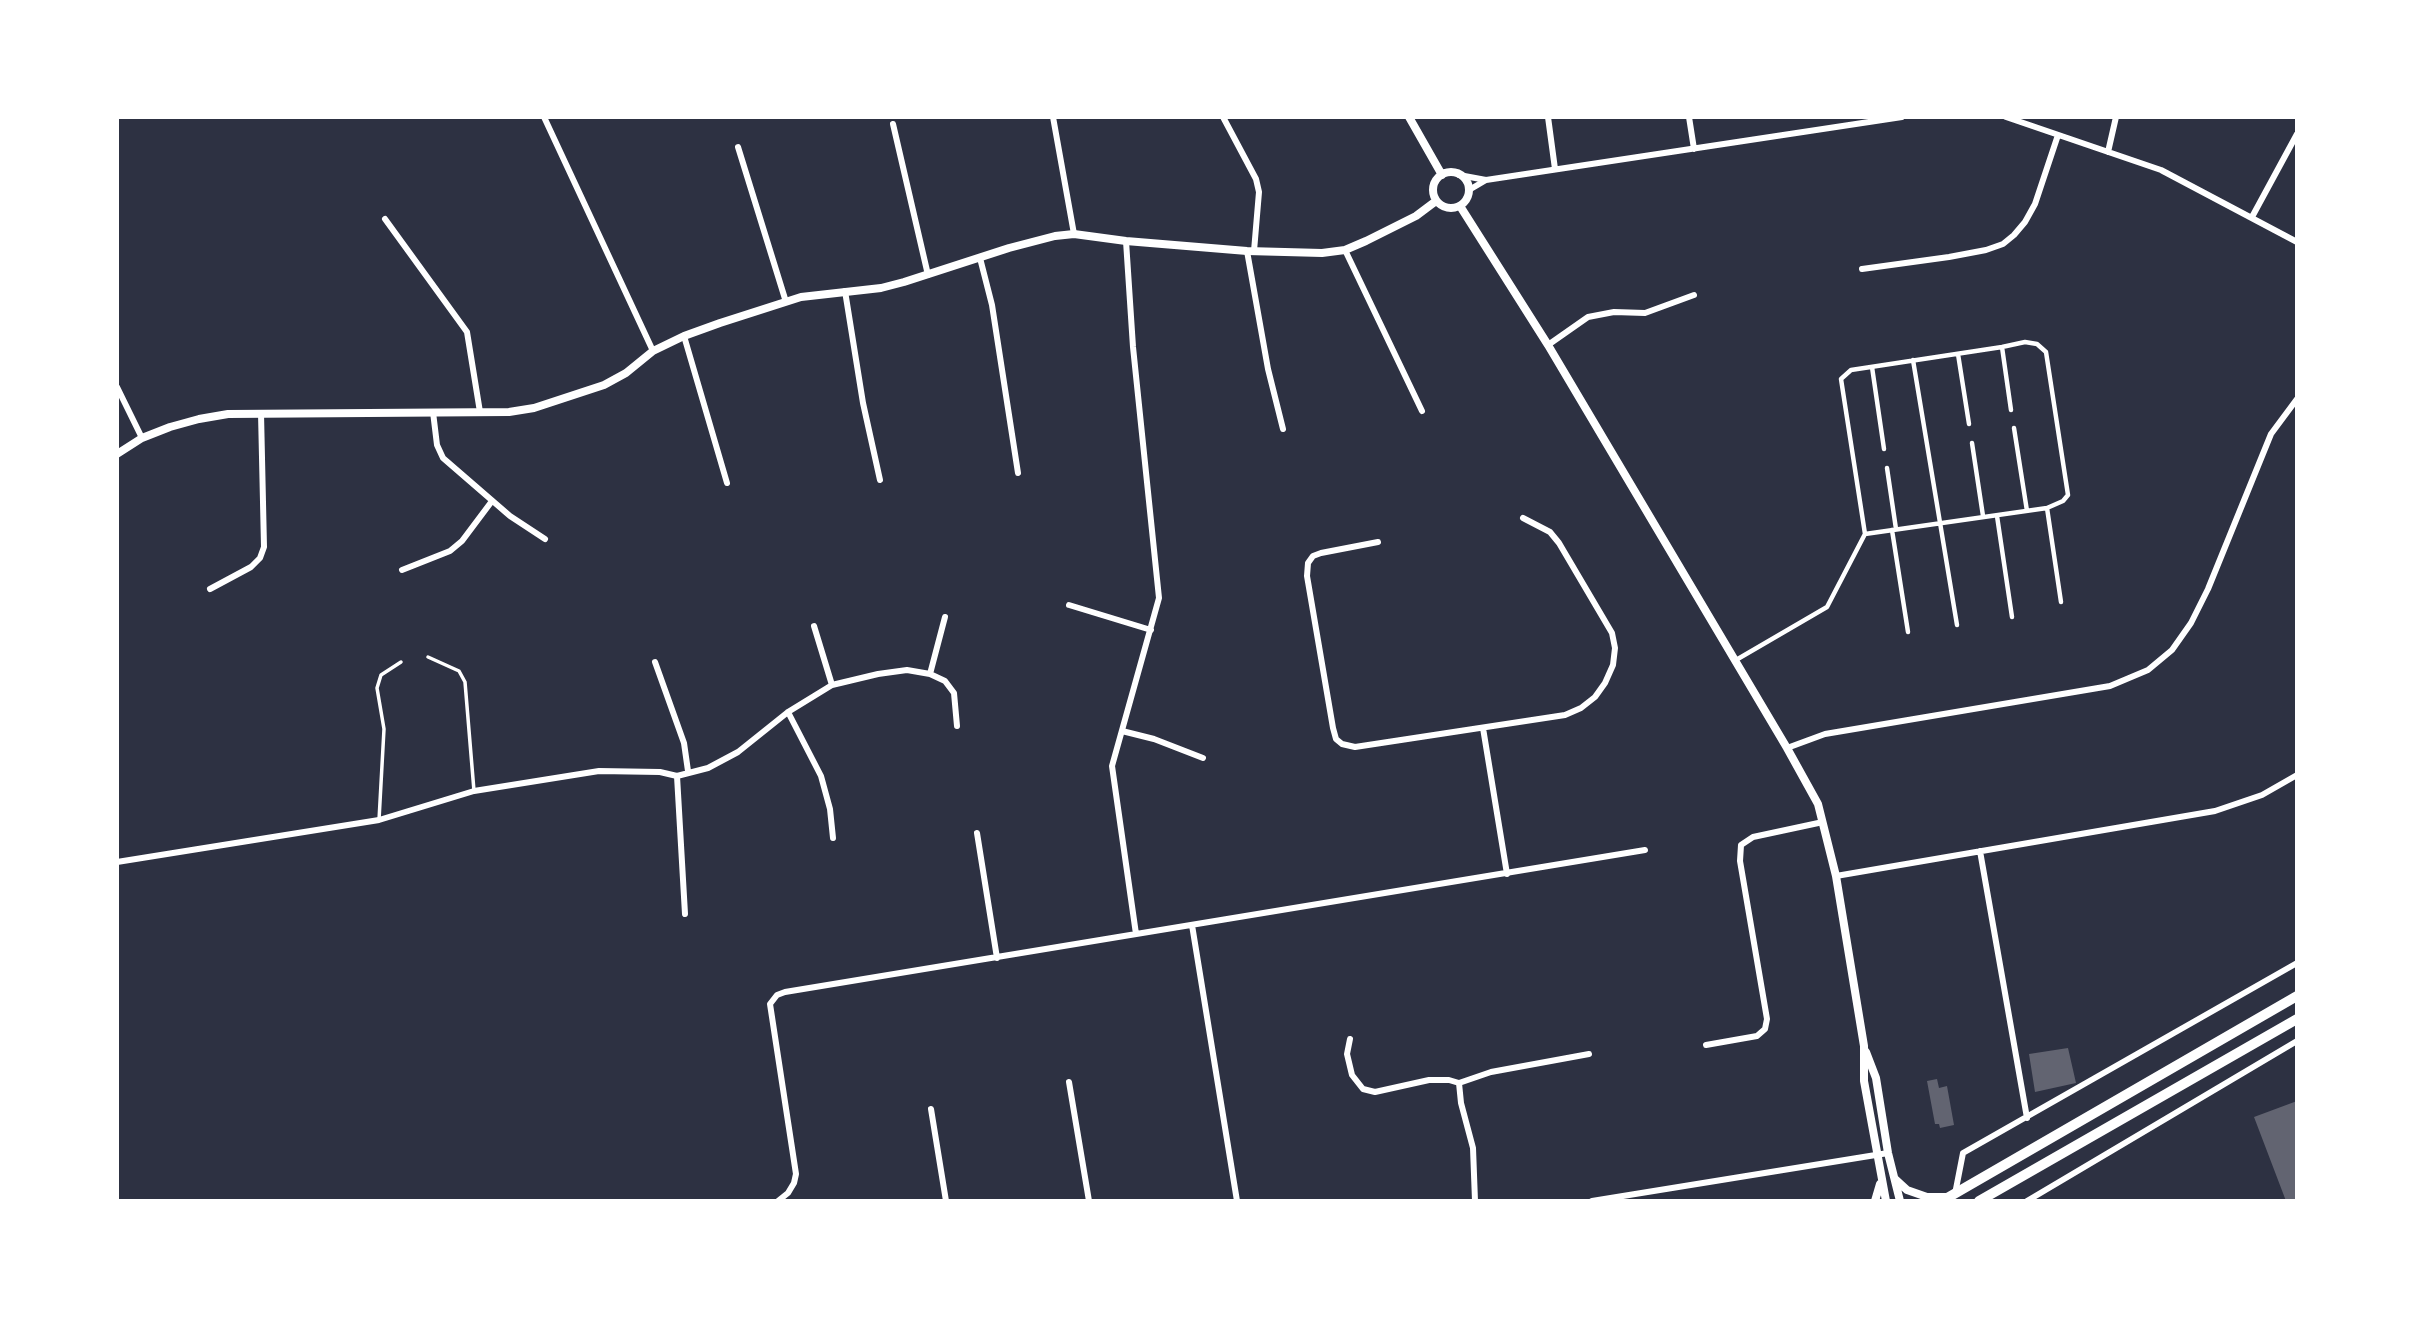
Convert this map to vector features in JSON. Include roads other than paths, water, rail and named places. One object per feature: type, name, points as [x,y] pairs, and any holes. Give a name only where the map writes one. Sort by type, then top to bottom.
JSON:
[{"type":"highway","points":[[1948,1197],[2297,996]]},
{"type":"highway","points":[[1979,1201],[2297,1019]]},
{"type":"street","points":[[544,117],[653,351]]},
{"type":"street","points":[[1053,117],[1073,234]]},
{"type":"street","points":[[1223,117],[1256,179],[1259,192],[1251,251],[1268,369],[1283,429]]},
{"type":"street","points":[[1409,117],[1442,175]]},
{"type":"street","points":[[1548,117],[1555,169]]},
{"type":"street","points":[[1689,117],[1694,149]]},
{"type":"street","points":[[1825,117],[1826,127]]},
{"type":"street","points":[[1486,180],[1447,173],[1434,184],[1433,196],[1436,201],[1450,209],[1460,206],[1469,190],[1486,180],[1902,117]]},
{"type":"street","points":[[2006,117],[2178,177],[2297,242]]},
{"type":"street","points":[[2108,152],[2116,117]]},
{"type":"street","points":[[893,124],[928,275]]},
{"type":"street","points":[[2252,217],[2297,134]]},
{"type":"street","points":[[1862,269],[1986,250],[2003,243],[2025,222],[2035,204],[2058,135]]},
{"type":"street","points":[[738,147],[786,302]]},
{"type":"street","points":[[1460,174],[1469,190]]},
{"type":"street","points":[[117,454],[142,438],[199,419],[261,413],[509,412],[561,401],[604,385],[626,373],[653,351],[684,336],[801,297],[881,288],[1035,240],[1073,234],[1126,241],[1300,254],[1345,250],[1390,230],[1436,201]]},
{"type":"street","points":[[1460,206],[1548,345],[1818,804],[1836,876],[1864,1046],[1864,1081],[1885,1201]]},
{"type":"street","points":[[385,219],[467,332],[480,412]]},
{"type":"street","points":[[1126,241],[1133,347],[1159,598],[1112,766],[1136,934]]},
{"type":"street","points":[[1345,250],[1422,411]]},
{"type":"street","points":[[980,258],[992,305],[1018,473]]},
{"type":"street","points":[[845,291],[863,403],[880,480]]},
{"type":"street","points":[[1548,345],[1588,317],[1614,312],[1644,313],[1694,295]]},
{"type":"street","points":[[684,336],[727,483]]},
{"type":"street","points":[[1735,661],[1827,607],[1865,534],[1841,379],[1851,370],[2002,347],[2025,341],[2038,344],[2046,352],[2068,495],[2047,508],[1865,534]]},
{"type":"street","points":[[2002,347],[2011,410]]},
{"type":"street","points":[[1958,354],[1969,424]]},
{"type":"street","points":[[1913,360],[1957,625]]},
{"type":"street","points":[[1872,367],[1884,449]]},
{"type":"street","points":[[117,387],[142,438]]},
{"type":"street","points":[[1787,748],[1825,734],[2110,686],[2148,670],[2172,650],[2191,623],[2208,589],[2271,434],[2297,399]]},
{"type":"street","points":[[433,412],[436,445],[443,458],[510,516],[545,539]]},
{"type":"street","points":[[210,589],[251,567],[260,558],[264,547],[261,413]]},
{"type":"street","points":[[2014,428],[2027,511]]},
{"type":"street","points":[[1972,443],[1983,516]]},
{"type":"street","points":[[1887,468],[1908,632]]},
{"type":"street","points":[[402,570],[450,551],[462,541],[492,501]]},
{"type":"street","points":[[2047,508],[2062,602]]},
{"type":"street","points":[[1997,516],[2012,617]]},
{"type":"street","points":[[1378,541],[1321,553],[1313,556],[1308,563],[1307,576],[1336,739],[1342,744],[1354,747],[1565,715],[1595,697],[1613,665],[1615,648],[1612,633],[1550,532],[1523,518]]},
{"type":"street","points":[[1069,605],[1151,630]]},
{"type":"street","points":[[930,674],[945,617]]},
{"type":"street","points":[[814,626],[832,685]]},
{"type":"street","points":[[655,662],[684,743],[688,771]]},
{"type":"street","points":[[117,862],[379,820],[474,791],[598,771],[660,772],[677,776],[708,768],[738,752],[788,712],[832,685],[878,674],[906,670],[930,674],[945,681],[954,693],[957,726]]},
{"type":"street","points":[[788,712],[821,776],[830,809],[833,838]]},
{"type":"street","points":[[1483,728],[1507,874]]},
{"type":"street","points":[[1122,730],[1203,758]]},
{"type":"street","points":[[1836,876],[2215,811],[2262,795],[2297,775]]},
{"type":"street","points":[[677,776],[685,914]]},
{"type":"street","points":[[1706,1045],[1767,1032],[1740,861],[1741,845],[1753,837],[1823,822]]},
{"type":"street","points":[[977,833],[997,958]]},
{"type":"street","points":[[778,1201],[788,1193],[796,1174],[770,1004],[777,995],[795,989],[1645,850]]},
{"type":"street","points":[[1980,851],[2027,1118]]},
{"type":"street","points":[[1192,925],[1237,1201]]},
{"type":"street","points":[[1893,1177],[1907,1190],[1927,1197],[1948,1197],[1963,1153],[2297,962]]},
{"type":"street","points":[[1350,1039],[1347,1054],[1357,1084],[1363,1089],[1375,1092],[1440,1079],[1458,1083],[1491,1072],[1589,1054]]},
{"type":"street","points":[[2027,1201],[2297,1041]]},
{"type":"street","points":[[1864,1046],[1876,1079],[1888,1153],[1900,1201]]},
{"type":"street","points":[[1069,1082],[1089,1201]]},
{"type":"street","points":[[1458,1083],[1474,1148],[1475,1201]]},
{"type":"street","points":[[931,1109],[946,1201]]},
{"type":"street","points":[[1592,1201],[1888,1153]]},
{"type":"street","points":[[1875,1201],[1881,1178]]},
{"type":"lane","points":[[428,657],[459,671],[465,682],[474,791]]},
{"type":"lane","points":[[379,820],[384,729],[377,688],[381,675],[401,662]]}]
